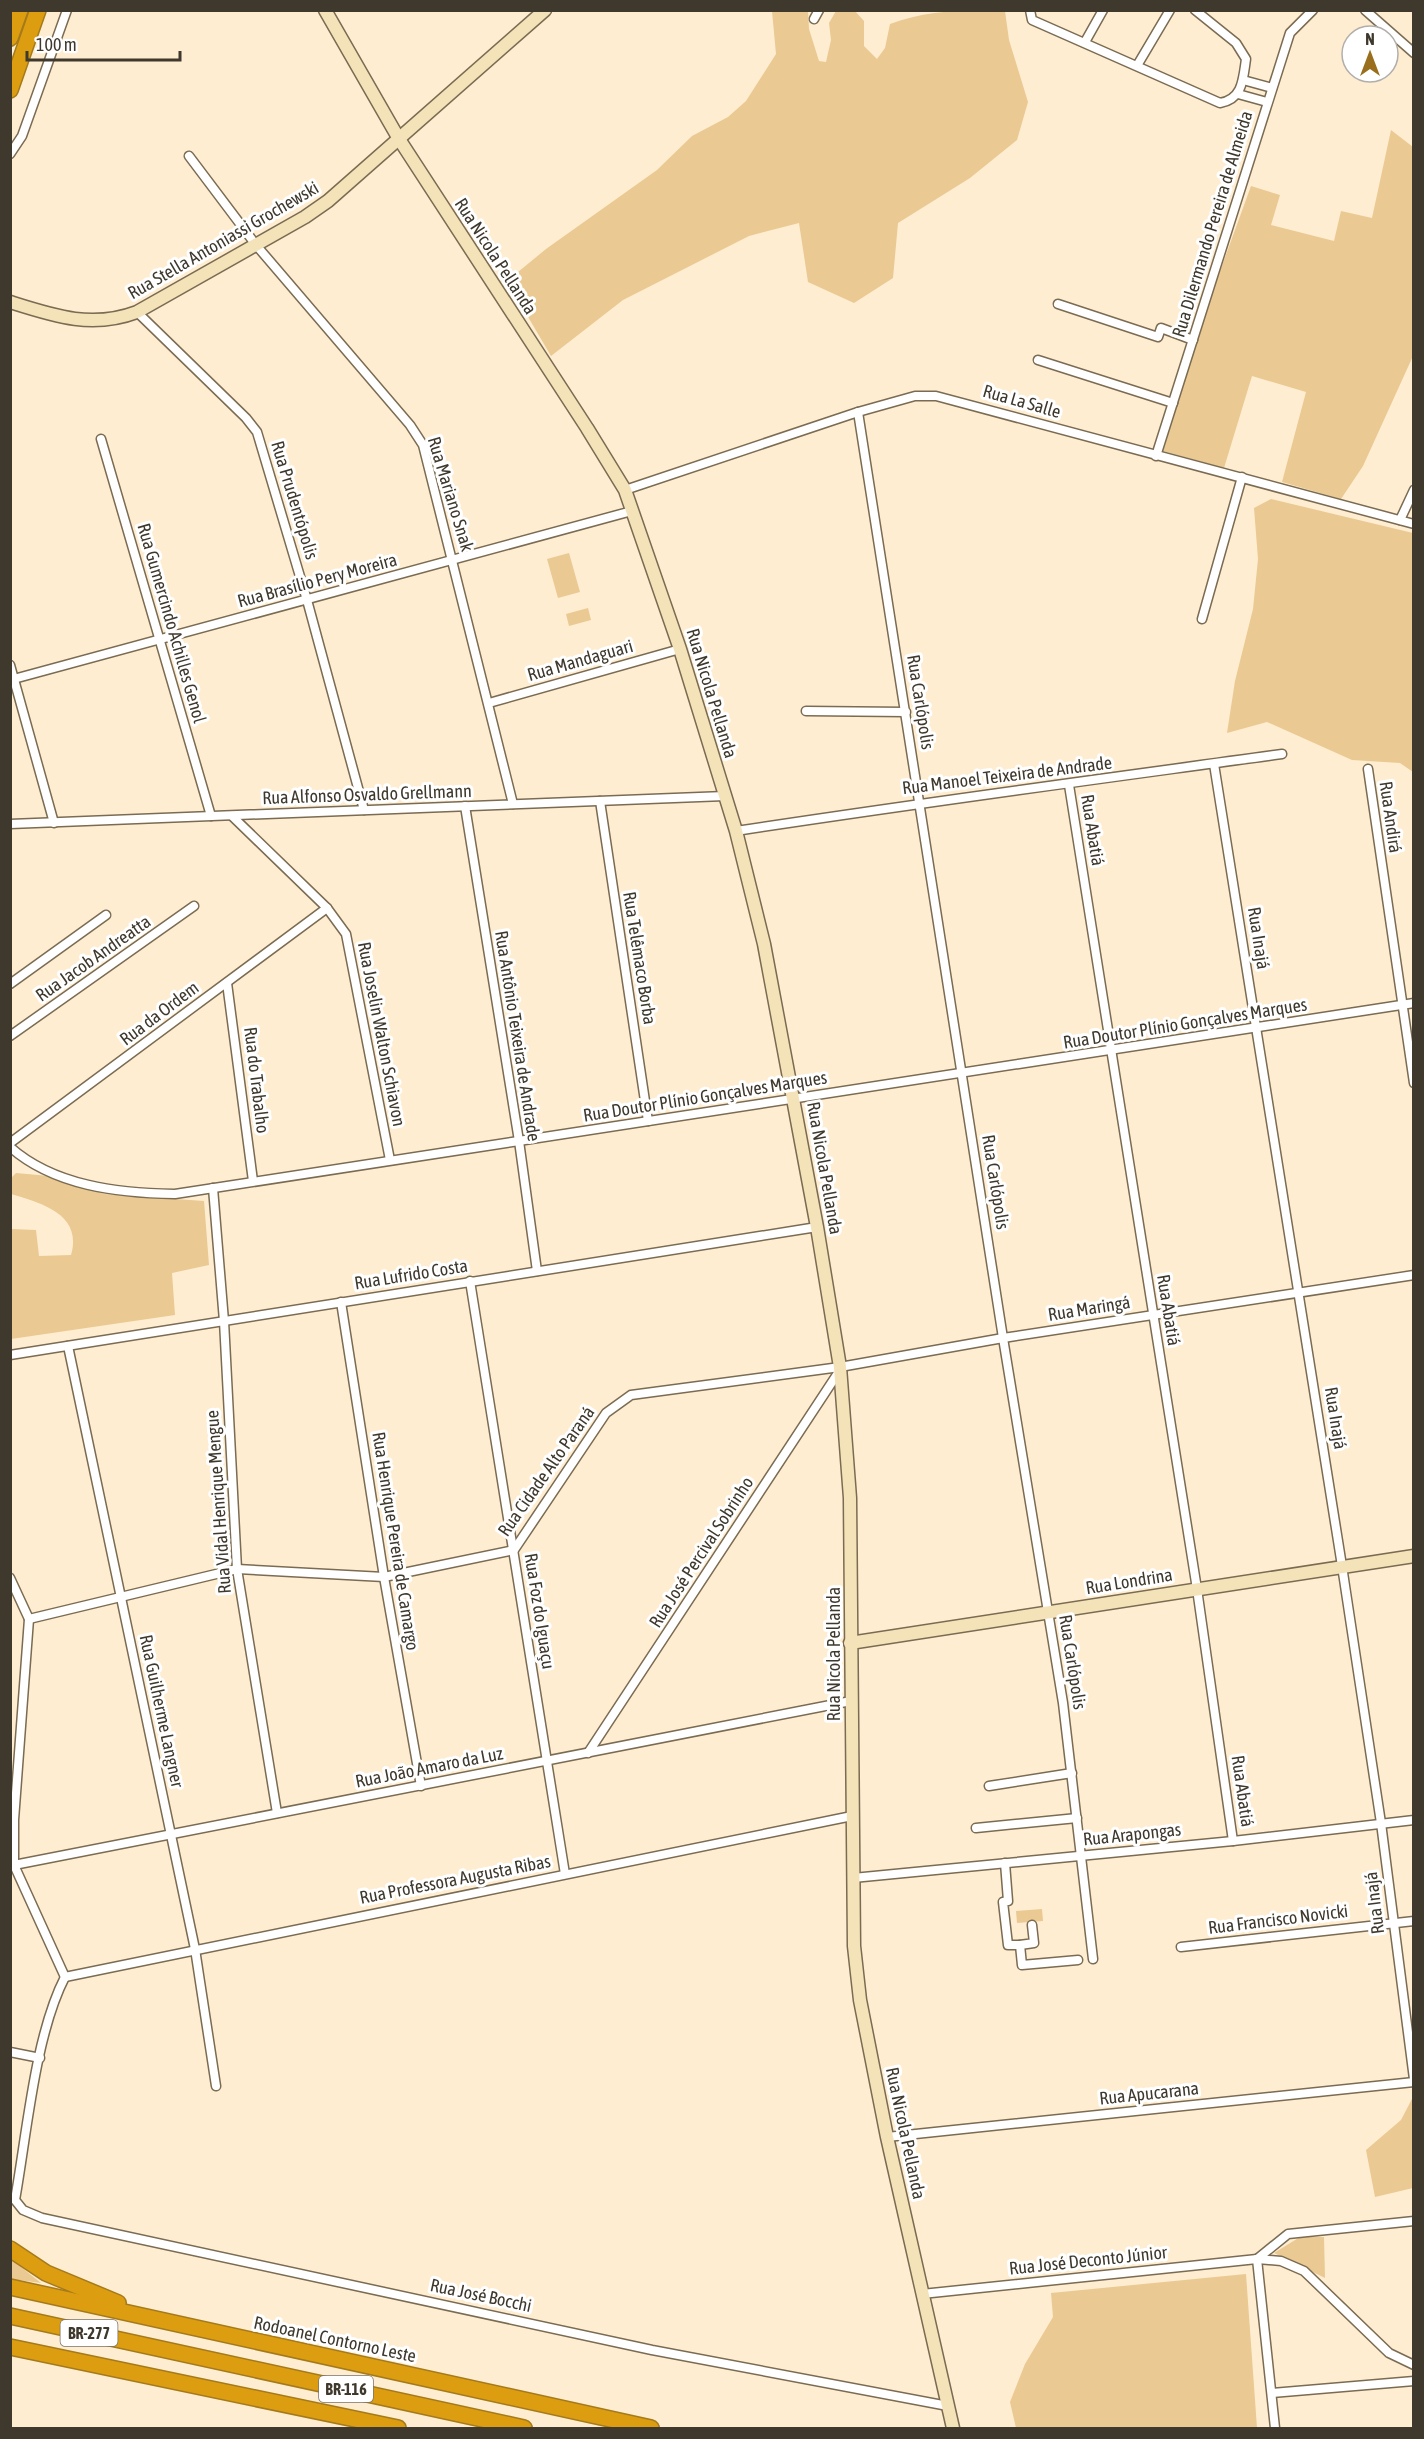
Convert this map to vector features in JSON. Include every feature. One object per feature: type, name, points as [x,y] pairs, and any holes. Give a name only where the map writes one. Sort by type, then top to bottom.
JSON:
[{"type":"highway","points":[[10,38],[20,10]]},
{"type":"highway","points":[[10,90],[38,10]]},
{"type":"highway","points":[[10,2249],[46,2273],[157,2319]]},
{"type":"highway","name":"Rodoanel Contorno Leste","points":[[10,2287],[651,2428]]},
{"type":"highway","name":"BR-277","points":[[10,2316],[168,2350]]},
{"type":"highway","points":[[12,2348],[398,2428]]},
{"type":"highway","name":"BR-116","points":[[168,2350],[524,2428]]},
{"type":"main road","name":"Rua Nicola Pellanda","points":[[325,10],[399,139],[581,418],[625,490],[680,649],[736,831],[764,944],[794,1099],[841,1368],[850,1498],[852,1816],[856,1976],[887,2137],[953,2428]]},
{"type":"main road","name":"Rua Stella Antoniassi Grochewski","points":[[10,302],[64,319],[87,322],[120,318],[137,312],[256,245],[328,201],[545,10]]},
{"type":"main road","name":"Rua Londrina","points":[[850,1643],[1413,1556]]},
{"type":"street","points":[[10,154],[22,136],[67,10]]},
{"type":"street","points":[[814,19],[819,10]]},
{"type":"street","points":[[1030,10],[1032,20],[1138,64],[1220,103],[1232,101],[1238,94],[1243,80],[1246,59],[1242,51],[1195,10]]},
{"type":"street","points":[[1085,42],[1103,10]]},
{"type":"street","points":[[1138,64],[1170,10]]},
{"type":"street","name":"Rua Dilermando Pereira de Almeida","points":[[1156,456],[1290,33],[1313,10]]},
{"type":"street","points":[[1365,10],[1413,53]]},
{"type":"street","points":[[1243,80],[1272,88]]},
{"type":"street","points":[[1238,94],[1267,102]]},
{"type":"street","name":"Rua Mariano Snak","points":[[189,156],[256,245],[410,424],[423,445],[454,560],[513,804]]},
{"type":"street","points":[[1058,304],[1158,337],[1161,328],[1193,340]]},
{"type":"street","name":"Rua Prudentópolis","points":[[137,312],[246,418],[257,432],[307,600],[364,810]]},
{"type":"street","points":[[1038,360],[1173,403]]},
{"type":"street","name":"Rua La Salle","points":[[625,490],[858,412],[915,396],[936,396],[1413,524]]},
{"type":"street","name":"Rua Carlópolis","points":[[858,412],[1048,1611],[1072,1773],[1093,1959]]},
{"type":"street","name":"Rua Gumercindo Achilles Genol","points":[[101,439],[211,816]]},
{"type":"street","points":[[1202,620],[1242,477]]},
{"type":"street","points":[[1400,520],[1413,490]]},
{"type":"street","name":"Rua Brasílio Pery Moreira","points":[[13,680],[632,511]]},
{"type":"street","name":"Rua Mandaguari","points":[[489,703],[680,649]]},
{"type":"street","points":[[10,665],[54,823]]},
{"type":"street","points":[[806,711],[906,712]]},
{"type":"street","name":"Rua Manoel Teixeira de Andrade","points":[[736,831],[920,803],[1069,785],[1282,754]]},
{"type":"street","name":"Rua Inajá","points":[[1214,764],[1258,1029],[1381,1823],[1413,2080]]},
{"type":"street","name":"Rua Andirá","points":[[1368,770],[1413,1083]]},
{"type":"street","name":"Rua Abatiá","points":[[1069,785],[1197,1589],[1233,1841]]},
{"type":"street","name":"Rua Alfonso Osvaldo Grellmann","points":[[10,824],[725,796]]},
{"type":"street","name":"Rua Telêmaco Borba","points":[[600,801],[648,1121]]},
{"type":"street","name":"Rua Antônio Teixeira de Andrade","points":[[465,806],[519,1141],[537,1271]]},
{"type":"street","name":"Rua Joselin Walton Schiavon","points":[[232,816],[327,908],[346,934],[390,1160]]},
{"type":"street","name":"Rua Jacob Andreatta","points":[[10,1036],[194,906]]},
{"type":"street","name":"Rua da Ordem","points":[[10,1145],[327,908]]},
{"type":"street","points":[[10,984],[106,915]]},
{"type":"street","name":"Rua do Trabalho","points":[[227,982],[253,1181]]},
{"type":"street","name":"Rua Doutor Plínio Gonçalves Marques","points":[[10,1145],[29,1163],[52,1174],[133,1194],[175,1194],[1258,1029],[1413,1003]]},
{"type":"street","name":"Rua Vidal Henrique Mengue","points":[[213,1188],[224,1321],[237,1569],[278,1813]]},
{"type":"street","name":"Rua Lufrido Costa","points":[[10,1355],[817,1227]]},
{"type":"street","name":"Rua Maringá","points":[[841,1368],[1003,1338],[1413,1275]]},
{"type":"street","name":"Rua Foz do Iguaçu","points":[[470,1281],[565,1874]]},
{"type":"street","name":"Rua Henrique Pereira de Camargo","points":[[340,1302],[384,1577],[421,1786]]},
{"type":"street","name":"Rua Guilherme Langner","points":[[68,1346],[195,1949],[216,2085]]},
{"type":"street","name":"Rua Cidade Alto Paraná","points":[[29,1618],[237,1569],[384,1577],[514,1550],[606,1413],[631,1395],[841,1368]]},
{"type":"street","name":"Rua José Percival Sobrinho","points":[[588,1753],[841,1368]]},
{"type":"street","points":[[10,1578],[29,1618],[14,1820],[14,1865],[65,1977],[55,1997],[40,2058],[10,2052]]},
{"type":"street","name":"Rua João Amaro da Luz","points":[[14,1865],[172,1836],[278,1813],[851,1701]]},
{"type":"street","points":[[989,1786],[1072,1773]]},
{"type":"street","name":"Rua Professora Augusta Ribas","points":[[65,1977],[852,1816]]},
{"type":"street","points":[[976,1828],[1077,1818]]},
{"type":"street","name":"Rua Arapongas","points":[[853,1878],[1233,1841],[1413,1820]]},
{"type":"street","points":[[1005,1863],[1008,1902],[1003,1902],[1008,1945],[1034,1943],[1032,1925]]},
{"type":"street","name":"Rua Francisco Novicki","points":[[1181,1947],[1413,1921]]},
{"type":"street","points":[[1020,1945],[1022,1965],[1078,1960]]},
{"type":"street","name":"Rua José Bocchi","points":[[40,2058],[15,2200],[23,2210],[42,2218],[652,2350],[948,2406]]},
{"type":"street","name":"Rua Apucarana","points":[[887,2137],[1413,2080]]},
{"type":"street","points":[[1275,2428],[1257,2259],[1288,2234],[1413,2221]]},
{"type":"street","name":"Rua José Deconto Júnior","points":[[922,2294],[1257,2259],[1281,2261],[1304,2271],[1389,2353],[1413,2365]]},
{"type":"street","points":[[1272,2394],[1413,2380]]},
{"type":"shaded area","points":[[772,11],[808,11],[809,29],[819,61],[826,62],[831,40],[829,23],[836,11],[855,11],[864,21],[864,46],[877,59],[885,48],[890,24],[932,13],[1005,11],[1009,40],[1028,102],[1017,140],[970,178],[898,223],[893,278],[854,303],[808,282],[799,223],[749,236],[623,300],[551,356],[507,281],[546,249],[657,170],[692,136],[728,117],[746,101],[776,54]]},
{"type":"shaded area","points":[[1391,130],[1413,147],[1413,356],[1363,466],[1341,499],[1282,482],[1306,392],[1252,376],[1224,468],[1163,451],[1211,296],[1251,186],[1280,195],[1271,225],[1334,241],[1341,211],[1372,218]]},
{"type":"shaded area","points":[[1271,499],[1413,533],[1413,772],[1400,763],[1352,760],[1267,722],[1227,733],[1235,681],[1253,609],[1258,559],[1254,508]]},
{"type":"shaded area","points":[[569,553],[580,592],[558,598],[547,559]]},
{"type":"shaded area","points":[[588,608],[591,620],[569,626],[566,614]]},
{"type":"shaded area","points":[[16,1173],[49,1176],[104,1194],[204,1201],[209,1265],[172,1273],[175,1315],[11,1339],[11,1229],[36,1230],[39,1256],[71,1255],[73,1241],[71,1229],[57,1212],[11,1194],[10,1179]]},
{"type":"shaded area","points":[[1042,1909],[1043,1921],[1017,1923],[1016,1911]]},
{"type":"shaded area","points":[[1413,2097],[1413,2188],[1375,2197],[1366,2150],[1401,2120]]},
{"type":"shaded area","points":[[1300,2237],[1324,2237],[1325,2278],[1274,2253]]},
{"type":"shaded area","points":[[11,2259],[41,2283],[11,2279]]},
{"type":"shaded area","points":[[1246,2274],[1257,2428],[1016,2428],[1010,2402],[1025,2364],[1053,2317],[1051,2293]]}]
